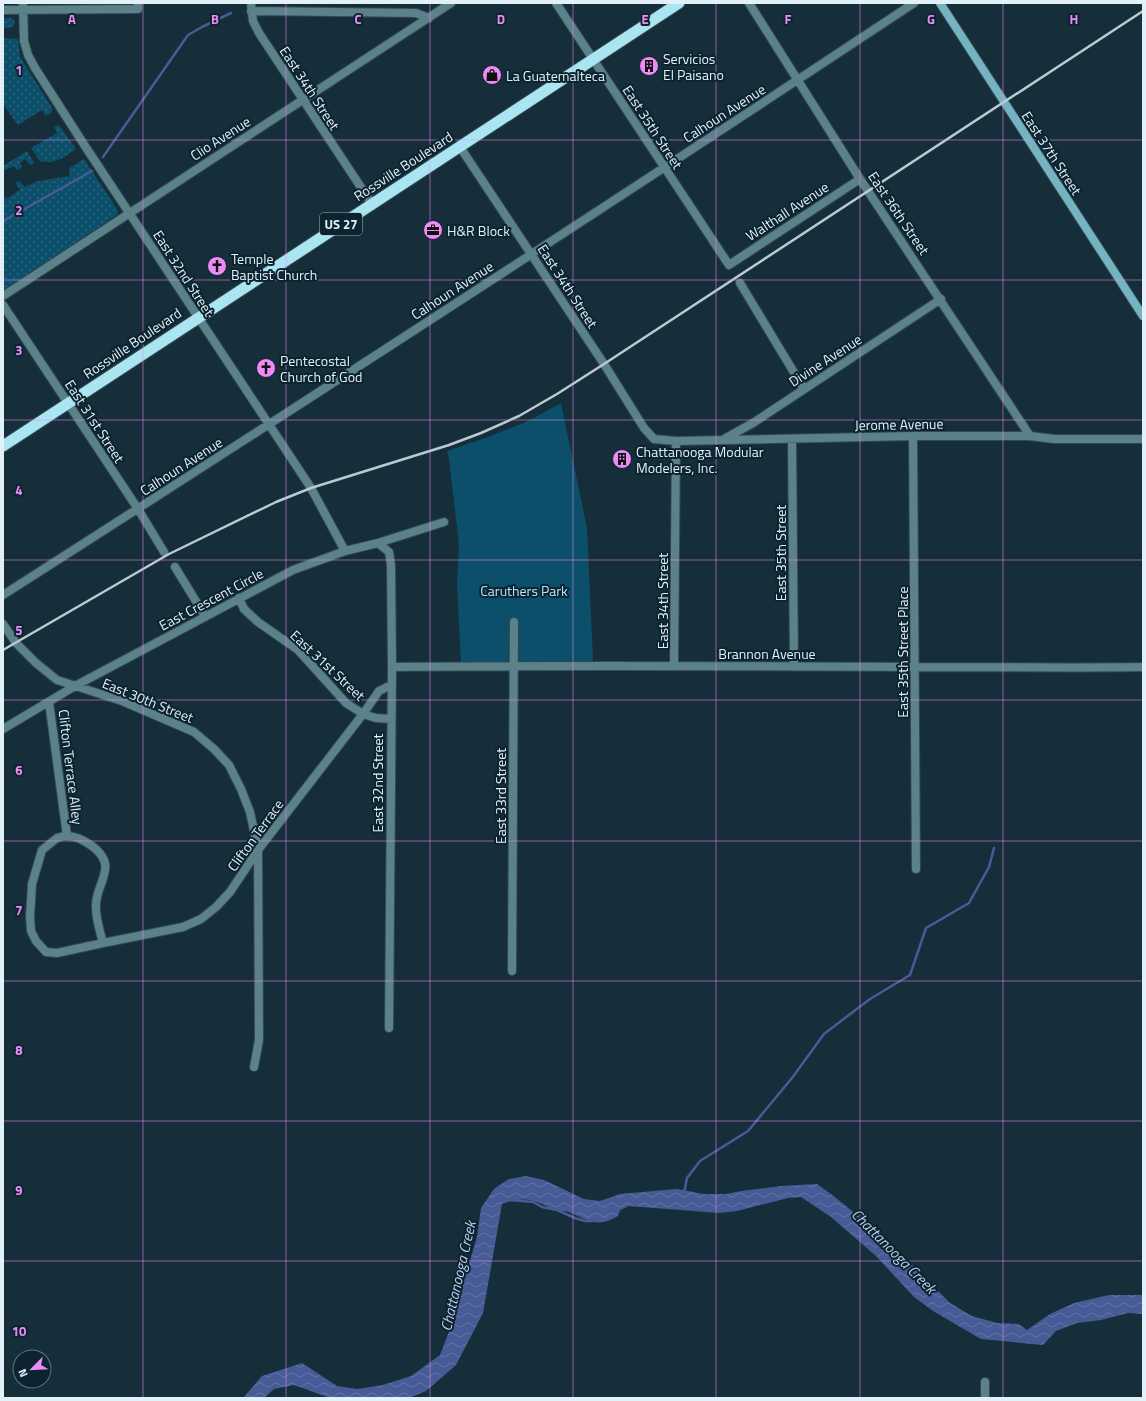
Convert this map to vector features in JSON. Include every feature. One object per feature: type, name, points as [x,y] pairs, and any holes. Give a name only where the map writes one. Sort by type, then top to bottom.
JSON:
[{"type":"highway","name":"Rossville Boulevard","points":[[3,446],[679,3]]},
{"type":"main road","name":"East 37th Street","points":[[940,3],[1143,316]]},
{"type":"street","name":"Clio Avenue","points":[[3,296],[451,3]]},
{"type":"street","name":"East 35th Street","points":[[556,3],[728,265]]},
{"type":"street","name":"East 36th Street","points":[[749,3],[860,179],[1030,436]]},
{"type":"street","name":"Calhoun Avenue","points":[[3,595],[664,168],[914,3]]},
{"type":"street","points":[[3,10],[23,7],[138,6]]},
{"type":"street","name":"East 32nd Street","points":[[23,7],[24,41],[28,55],[83,143],[311,488],[345,550]]},
{"type":"street","points":[[251,7],[416,13],[429,18]]},
{"type":"street","name":"East 34th Street","points":[[251,7],[253,21],[259,34],[302,101],[372,204]]},
{"type":"street","name":"East 34th Street","points":[[460,147],[604,364],[644,428],[654,439]]},
{"type":"street","name":"Walthall Avenue","points":[[728,265],[860,179]]},
{"type":"street","points":[[740,283],[804,389]]},
{"type":"street","name":"Divine Avenue","points":[[722,440],[753,423],[941,300]]},
{"type":"street","name":"East 31st Street","points":[[3,305],[138,509],[164,552]]},
{"type":"street","name":"Jerome Avenue","points":[[654,439],[676,441],[913,436],[1030,436],[1054,439],[1143,438]]},
{"type":"street","name":"East 35th Street Place","points":[[913,436],[916,869]]},
{"type":"street","name":"East 35th Street","points":[[792,439],[794,666]]},
{"type":"street","name":"East 34th Street","points":[[674,666],[676,441]]},
{"type":"street","name":"East Crescent Circle","points":[[3,729],[75,686],[293,570],[345,550],[378,543],[444,522]]},
{"type":"street","name":"East 32nd Street","points":[[378,543],[389,552],[391,565],[392,667],[389,1028]]},
{"type":"street","points":[[175,567],[205,616]]},
{"type":"street","name":"East 31st Street","points":[[239,598],[244,609],[258,622],[298,650],[346,703],[363,714],[376,718],[391,719]]},
{"type":"street","name":"East 33rd Street","points":[[512,971],[514,622]]},
{"type":"street","name":"East 30th Street","points":[[3,624],[16,644],[57,680],[122,701],[194,732],[214,749],[229,765],[250,812],[258,850],[259,1040],[254,1067]]},
{"type":"street","name":"Brannon Avenue","points":[[392,667],[1143,667]]},
{"type":"street","name":"Clifton Terrace","points":[[67,836],[57,838],[42,850],[32,884],[30,917],[31,931],[36,941],[46,952],[57,953],[183,927],[201,919],[216,907],[230,892],[258,850],[379,691],[391,685]]},
{"type":"street","name":"Clifton Terrace Alley","points":[[49,702],[67,836]]},
{"type":"street","points":[[67,836],[85,840],[98,850],[104,859],[106,867],[96,903],[97,917],[103,943]]},
{"type":"street","points":[[985,1382],[985,1398]]},
{"type":"green space","points":[[3,18],[11,18],[14,20],[14,25],[10,28],[3,28]]},
{"type":"green space","points":[[3,38],[18,39],[20,57],[52,108],[52,112],[46,116],[42,110],[18,125],[3,104]]},
{"type":"green space","points":[[59,125],[76,149],[55,161],[40,161],[31,148],[57,133],[54,127]]},
{"type":"green space","points":[[27,151],[34,163],[30,165],[25,159],[20,163],[22,167],[17,170],[14,166],[3,171],[3,166]]},
{"type":"green space","points":[[84,159],[117,209],[117,215],[3,291],[3,195],[6,199],[20,190],[15,182],[19,181],[25,187],[38,181],[70,176],[69,168]]},
{"type":"green space","name":"Caruthers Park","points":[[561,403],[587,528],[593,661],[461,663],[457,584],[459,545],[447,451],[526,422]]},
{"type":"water","points":[[526,1176],[544,1180],[584,1199],[600,1201],[620,1194],[677,1189],[704,1194],[726,1194],[782,1186],[817,1184],[872,1227],[950,1303],[972,1316],[997,1323],[1019,1324],[1027,1330],[1050,1314],[1074,1303],[1109,1295],[1143,1295],[1143,1314],[1128,1313],[1101,1320],[1077,1323],[1056,1331],[1043,1345],[981,1339],[933,1311],[914,1297],[876,1256],[831,1217],[801,1197],[788,1198],[737,1211],[719,1213],[629,1206],[620,1210],[618,1216],[605,1222],[589,1221],[569,1212],[553,1210],[543,1204],[532,1201],[517,1200],[502,1204],[483,1313],[456,1365],[426,1391],[409,1398],[330,1398],[294,1385],[274,1389],[264,1398],[243,1398],[262,1376],[302,1363],[337,1386],[357,1389],[383,1385],[411,1376],[440,1355],[450,1329],[477,1237],[481,1208],[494,1189],[501,1184],[509,1179]]},
{"type":"waterway","points":[[103,157],[188,35],[231,13]]},
{"type":"waterway","points":[[3,221],[92,171]]},
{"type":"waterway","points":[[684,1193],[687,1178],[700,1161],[748,1131],[792,1078],[824,1034],[870,999],[910,975],[926,928],[969,903],[989,867],[994,848]]},
{"type":"waterway","name":"Chattanooga Creek","points":[[510,1200],[533,1202],[542,1207],[557,1210],[575,1218],[585,1221],[593,1221]]},
{"type":"railway","points":[[3,650],[169,554],[276,502],[311,488],[449,445],[519,416],[604,364],[1143,11]]},
{"type":"place","name":"Servicios El Paisano","points":[[649,66]]},
{"type":"place","name":"La Guatemalteca","points":[[492,75]]},
{"type":"place","name":"H&R Block","points":[[433,230]]},
{"type":"place","name":"Temple Baptist Church","points":[[217,266]]},
{"type":"place","name":"Pentecostal Church of God","points":[[266,368]]},
{"type":"place","name":"Chattanooga Modular Modelers, Inc.","points":[[622,459]]}]
